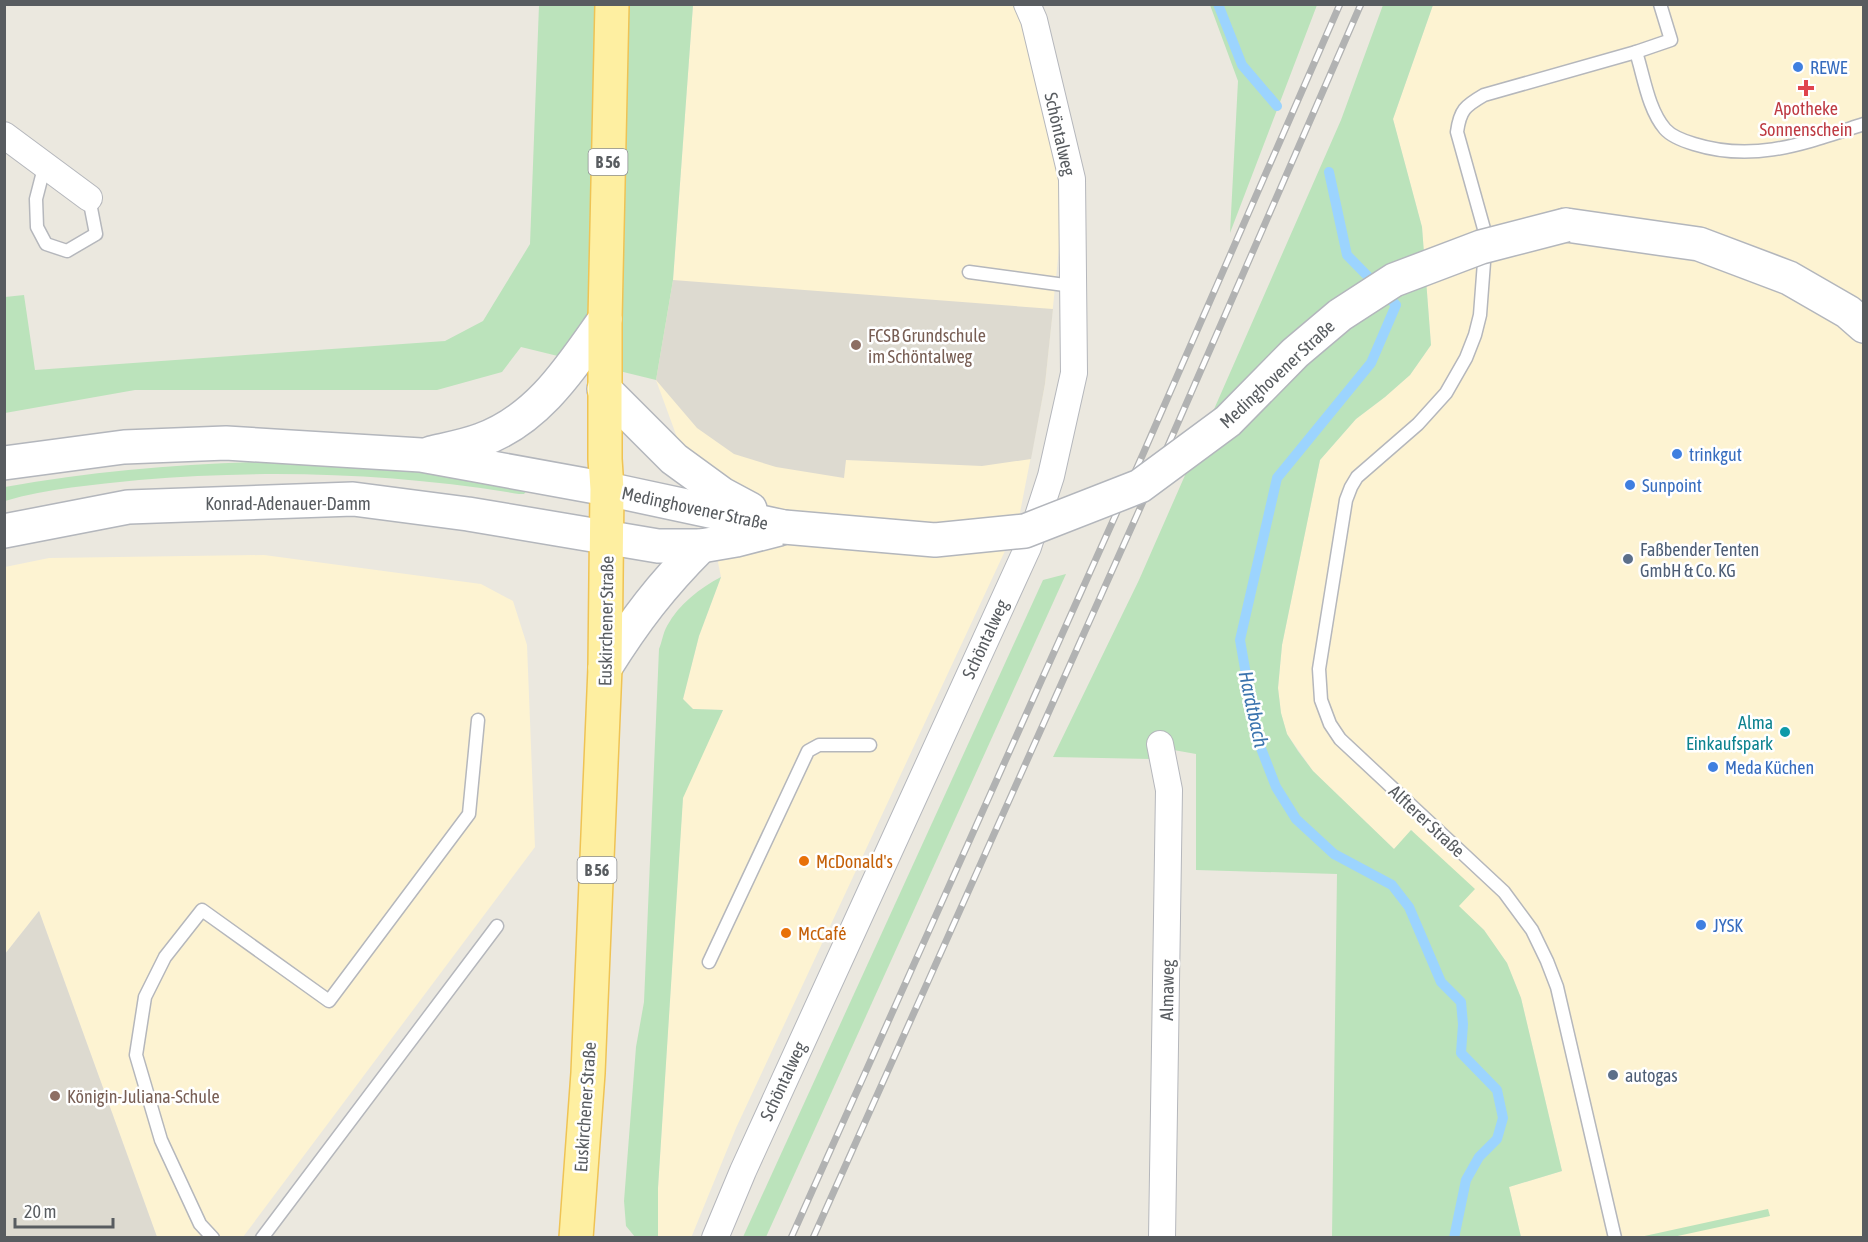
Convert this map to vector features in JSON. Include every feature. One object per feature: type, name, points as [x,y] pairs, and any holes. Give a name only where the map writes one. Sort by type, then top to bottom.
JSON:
[{"type":"main road","name":"Euskirchener Straße","points":[[576,1238],[588,1073],[605,668],[607,489],[604,389],[612,4]]},
{"type":"main road","name":"Medinghovener Straße","points":[[607,489],[784,527],[935,540],[1025,531],[1140,486],[1228,421],[1295,353],[1340,315],[1394,280],[1481,247],[1566,225],[1699,244],[1789,278],[1848,312],[1863,326]]},
{"type":"main road","points":[[421,455],[483,439],[531,412],[565,376],[605,319]]},
{"type":"main road","points":[[604,389],[674,459],[722,494],[784,527]]},
{"type":"main road","points":[[4,463],[124,447],[226,443],[421,455],[607,489]]},
{"type":"main road","name":"Konrad-Adenauer-Damm","points":[[4,531],[128,507],[353,500],[468,514],[607,538]]},
{"type":"main road","name":"Medinghovener Straße","points":[[607,538],[658,546],[702,546],[736,540],[784,527]]},
{"type":"main road","points":[[605,668],[632,625],[653,598],[702,546]]},
{"type":"street","name":"Schöntalweg","points":[[715,1238],[747,1160],[1028,547],[1051,476],[1074,373],[1071,179],[1034,20],[1027,4]]},
{"type":"street","points":[[4,135],[89,198]]},
{"type":"street","name":"Almaweg","points":[[1160,744],[1169,790],[1162,1238]]},
{"type":"lane","name":"Alfterer Straße","points":[[1615,1238],[1557,987],[1536,938],[1522,914],[1504,891],[1340,739],[1330,724],[1321,700],[1319,669],[1346,500],[1351,487],[1362,473],[1433,409],[1457,376],[1475,335],[1480,315],[1486,236],[1457,132],[1459,117],[1468,105],[1484,95],[1671,40],[1660,4]]},
{"type":"lane","points":[[1636,52],[1656,116],[1667,131],[1683,141],[1730,152],[1756,153],[1790,148],[1863,124]]},
{"type":"lane","points":[[45,164],[36,199],[37,227],[46,244],[67,251],[96,234],[89,198]]},
{"type":"lane","points":[[969,272],[1072,286]]},
{"type":"lane","points":[[213,1238],[200,1224],[161,1140],[136,1055],[145,997],[165,957],[202,910],[329,1001],[469,814],[478,720]]},
{"type":"lane","points":[[709,962],[808,751],[819,745],[870,745]]},
{"type":"lane","points":[[262,1238],[498,926]]},
{"type":"shaded area","points":[[693,5],[1018,5],[1066,181],[1045,384],[1018,523],[736,1128],[691,1238],[658,1237],[658,1188],[683,794],[723,710],[693,709],[683,699],[699,636],[721,577],[712,533],[656,380],[673,280]]},
{"type":"shaded area","points":[[1433,5],[1863,5],[1863,1237],[1521,1237],[1509,1187],[1562,1171],[1521,998],[1507,963],[1484,930],[1458,906],[1412,830],[1394,849],[1313,771],[1287,734],[1281,713],[1278,688],[1282,645],[1320,460],[1356,419],[1410,375],[1431,345],[1422,227],[1393,119]]},
{"type":"shaded area","name":"FCSB Grundschule im Schöntalweg","points":[[673,280],[1053,309],[1045,384],[1031,459],[982,466],[846,460],[844,478],[776,467],[734,454],[697,428],[656,380]]},
{"type":"shaded area","points":[[264,555],[481,584],[513,601],[527,645],[535,847],[243,1237],[157,1237],[39,911],[5,954],[5,567],[49,558]]},
{"type":"shaded area","name":"Königin-Juliana-Schule","points":[[39,911],[157,1237],[5,1237],[5,954]]},
{"type":"green space","points":[[539,5],[693,5],[673,280],[656,380],[521,347],[502,372],[437,390],[135,390],[5,413],[5,297],[24,295],[35,370],[445,341],[483,321],[530,244]]},
{"type":"green space","points":[[1210,5],[1317,5],[1230,233],[1238,81]]},
{"type":"green space","points":[[1383,5],[1433,5],[1393,119],[1422,227],[1431,345],[1410,375],[1356,419],[1320,460],[1282,645],[1278,688],[1281,713],[1287,734],[1313,771],[1394,849],[1411,830],[1475,889],[1459,906],[1484,930],[1507,963],[1521,998],[1562,1171],[1509,1187],[1521,1237],[1332,1237],[1337,874],[1196,870],[1196,754],[1168,749],[1151,759],[1053,757],[1139,580],[1341,120]]},
{"type":"green space","points":[[254,462],[321,462],[417,469],[528,489],[524,494],[519,494],[377,477],[234,475],[88,485],[5,501],[5,487],[67,477],[128,470]]},
{"type":"green space","points":[[1066,574],[766,1237],[743,1237],[1043,580]]},
{"type":"green space","points":[[721,577],[699,636],[683,699],[693,709],[723,710],[683,798],[658,1188],[658,1237],[635,1237],[626,1226],[624,1201],[636,1047],[644,1002],[659,649],[672,618],[684,604],[705,586]]},
{"type":"green space","points":[[1768,1209],[1770,1216],[1673,1237],[1640,1237]]},
{"type":"waterway","name":"Hardtbach","points":[[1218,4],[1242,65],[1277,106]]},
{"type":"waterway","name":"Hardtbach","points":[[1329,172],[1347,255],[1396,305],[1371,363],[1277,478],[1240,640],[1257,738],[1276,787],[1296,819],[1334,854],[1392,885],[1409,907],[1441,982],[1461,1002],[1463,1024],[1461,1053],[1497,1090],[1503,1118],[1497,1139],[1479,1157],[1466,1180],[1454,1238]]},
{"type":"railway","points":[[791,1238],[1143,454],[1340,4]]},
{"type":"railway","points":[[813,1238],[1163,457],[1361,4]]},
{"type":"place","name":"REWE","points":[[1798,67]]},
{"type":"place","name":"Apotheke Sonnenschein","points":[[1806,88]]},
{"type":"place","name":"FCSB Grundschule im Schöntalweg","points":[[856,345]]},
{"type":"place","name":"trinkgut","points":[[1677,454]]},
{"type":"place","name":"Sunpoint","points":[[1630,485]]},
{"type":"place","name":"Faßbender Tenten GmbH & Co. KG","points":[[1628,559]]},
{"type":"place","name":"Alma Einkaufspark","points":[[1785,732]]},
{"type":"place","name":"Meda Küchen","points":[[1713,767]]},
{"type":"place","name":"McDonald's","points":[[804,861]]},
{"type":"place","name":"JYSK","points":[[1701,925]]},
{"type":"place","name":"McCafé","points":[[786,933]]},
{"type":"place","name":"autogas","points":[[1613,1075]]},
{"type":"place","name":"Königin-Juliana-Schule","points":[[55,1096]]}]
